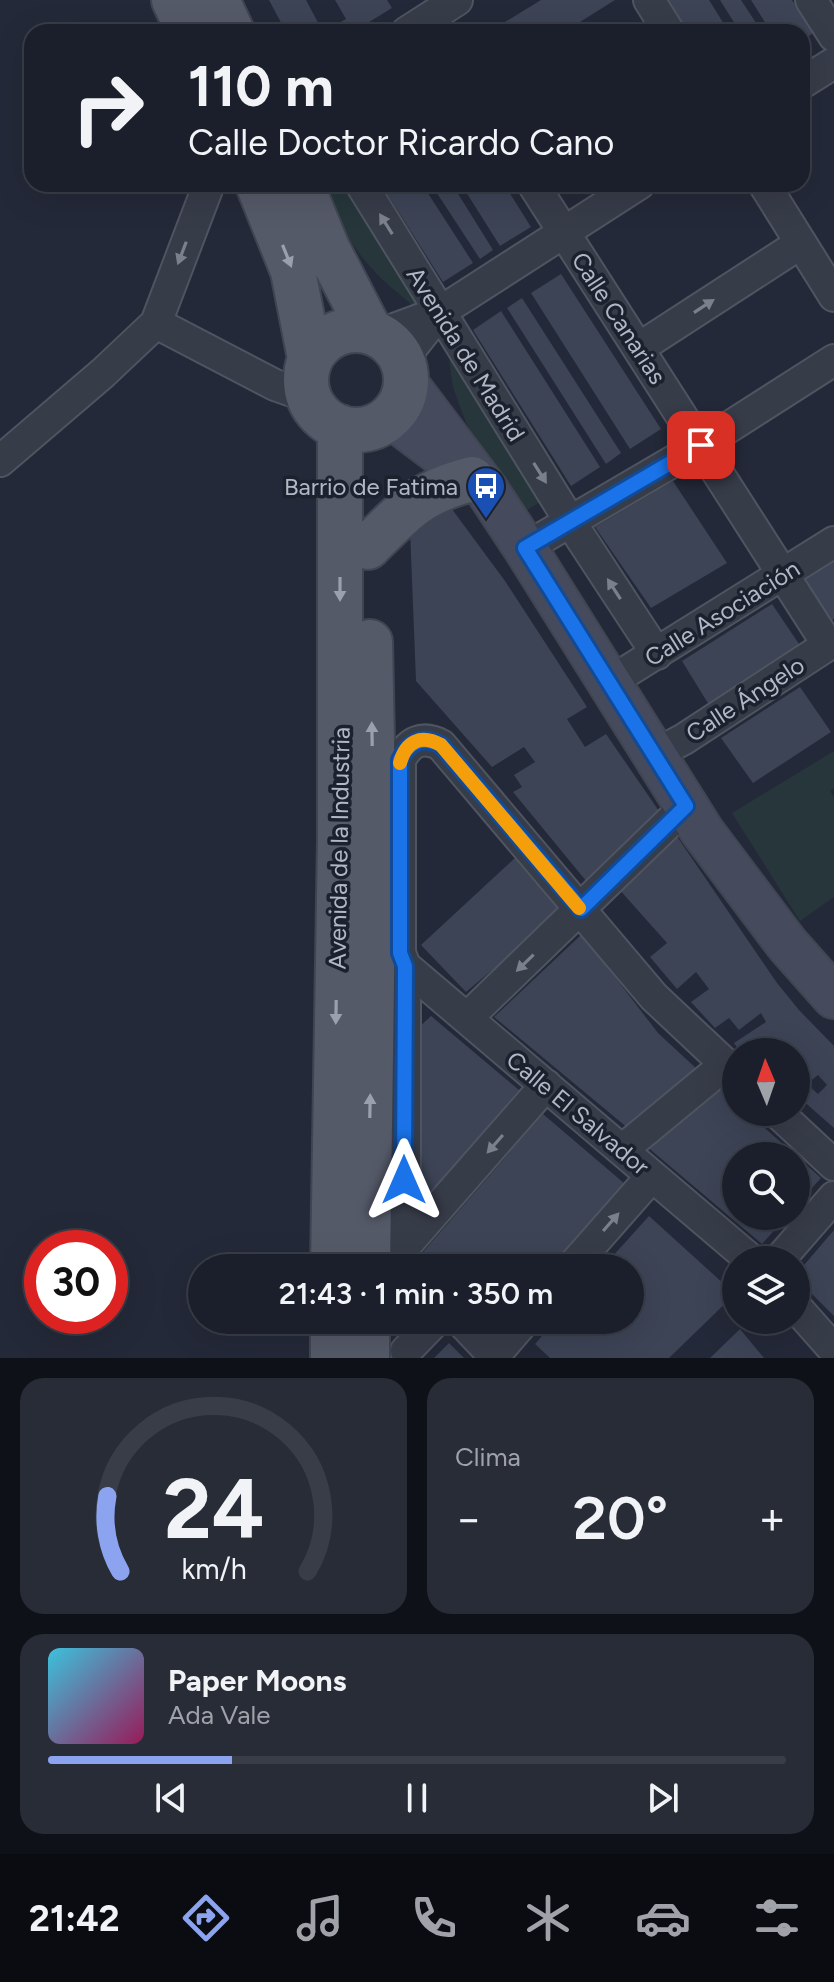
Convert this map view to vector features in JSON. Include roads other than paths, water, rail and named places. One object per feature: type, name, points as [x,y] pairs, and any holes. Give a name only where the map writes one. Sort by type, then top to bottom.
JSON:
[{"type":"main road","points":[[174,0],[185,24]]},
{"type":"main road","points":[[217,0],[228,24]]},
{"type":"main road","points":[[261,192],[293,271],[316,410],[327,420],[379,383]]},
{"type":"main road","points":[[304,192],[379,383]]},
{"type":"main road","points":[[309,378],[323,341],[343,331],[379,383],[479,484],[525,548],[702,831],[778,932],[834,997]]},
{"type":"main road","name":"Avenida de la Industria","points":[[379,383],[368,547],[374,840],[397,1254]]},
{"type":"main road","name":"Avenida de la Industria","points":[[333,1254],[340,838],[379,383]]},
{"type":"main road","points":[[368,547],[421,497],[442,487],[479,484]]},
{"type":"main road","points":[[333,1334],[333,1358]]},
{"type":"main road","points":[[377,1334],[393,1356]]},
{"type":"street","points":[[421,21],[457,0]]},
{"type":"street","points":[[649,0],[664,24]]},
{"type":"street","points":[[811,0],[834,36]]},
{"type":"street","points":[[810,78],[834,63]]},
{"type":"street","points":[[0,461],[156,323],[206,192]]},
{"type":"street","name":"Avenida de Madrid","points":[[366,192],[571,523],[657,654]]},
{"type":"street","name":"Calle Canarias","points":[[538,192],[783,574],[831,643]]},
{"type":"street","points":[[379,383],[440,312],[626,192]]},
{"type":"street","points":[[769,192],[834,296]]},
{"type":"street","points":[[639,348],[801,243]]},
{"type":"street","points":[[156,323],[275,385],[309,378]]},
{"type":"street","points":[[525,548],[701,445],[834,360]]},
{"type":"street","name":"Calle Asociación","points":[[610,682],[834,542]]},
{"type":"street","name":"Calle Ángelo","points":[[654,755],[684,739],[831,643]]},
{"type":"street","points":[[418,1212],[405,966],[400,953],[400,760],[406,748],[416,741],[430,739],[441,745],[654,997],[722,1061]]},
{"type":"street","points":[[467,1018],[686,806]]},
{"type":"street","name":"Calle El Salvador","points":[[405,966],[734,1246]]},
{"type":"street","points":[[405,1009],[413,999],[438,993]]},
{"type":"street","points":[[622,1150],[722,1076]]},
{"type":"street","points":[[402,1254],[418,1212],[546,1085]]},
{"type":"street","points":[[792,1126],[834,1165]]},
{"type":"street","points":[[583,1254],[652,1176]]},
{"type":"street","points":[[791,1246],[834,1197]]},
{"type":"street","points":[[810,1323],[834,1350]]},
{"type":"street","points":[[393,1356],[401,1334]]},
{"type":"street","points":[[393,1356],[419,1334]]},
{"type":"street","points":[[473,1334],[495,1357],[514,1334]]},
{"type":"place","name":"Barrio de Fatima","points":[[486,520]]}]
